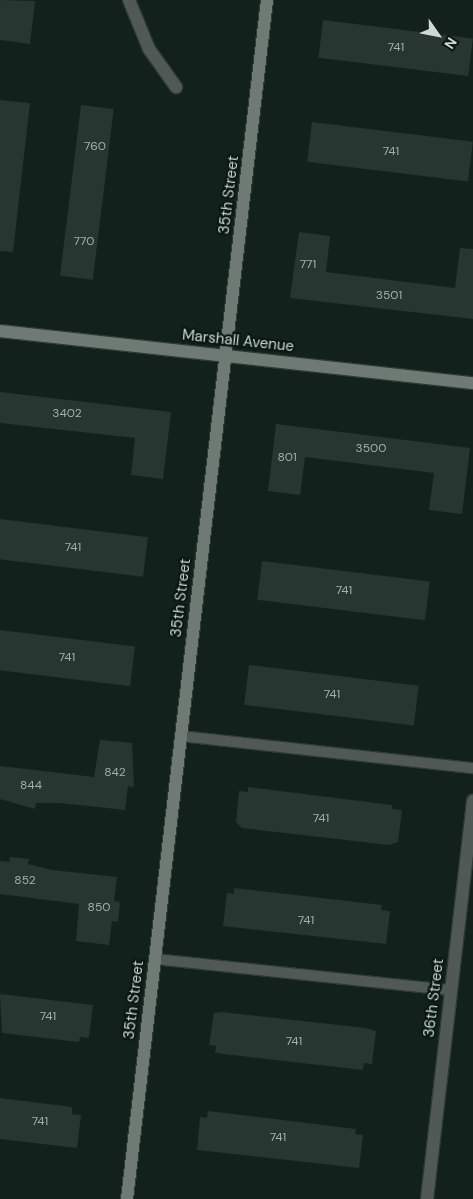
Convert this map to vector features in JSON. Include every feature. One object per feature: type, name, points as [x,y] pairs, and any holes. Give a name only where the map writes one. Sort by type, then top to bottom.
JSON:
[{"type":"street","points":[[129,0],[149,49],[176,87]]},
{"type":"street","name":"35th Street","points":[[127,1199],[267,0]]},
{"type":"street","name":"Marshall Avenue","points":[[0,331],[473,383]]},
{"type":"street","name":"36th Street","points":[[427,1199],[473,801]]},
{"type":"lane","points":[[181,736],[473,768]]},
{"type":"lane","points":[[155,959],[451,990]]},
{"type":"building","points":[[0,0],[35,1],[30,44],[0,40]]},
{"type":"building","points":[[323,20],[473,38],[468,76],[318,58]]},
{"type":"building","points":[[0,100],[30,103],[13,252],[0,251]]},
{"type":"building","points":[[81,105],[114,109],[93,280],[60,276]]},
{"type":"building","points":[[312,122],[473,142],[468,181],[307,162]]},
{"type":"building","points":[[299,232],[330,236],[326,272],[455,288],[460,248],[473,249],[473,319],[290,298]]},
{"type":"building","points":[[0,392],[171,412],[163,479],[131,475],[135,438],[0,423]]},
{"type":"building","points":[[276,424],[470,448],[462,514],[429,510],[434,473],[305,457],[300,495],[268,491]]},
{"type":"building","points":[[0,519],[148,537],[143,577],[0,559]]},
{"type":"building","points":[[262,561],[430,582],[425,620],[257,600]]},
{"type":"building","points":[[0,630],[135,647],[130,686],[0,670]]},
{"type":"building","points":[[249,665],[419,686],[414,726],[244,705]]},
{"type":"building","points":[[100,740],[132,743],[134,787],[128,786],[125,810],[60,803],[36,803],[35,809],[0,799],[0,766],[94,777]]},
{"type":"building","points":[[248,787],[392,805],[392,809],[402,810],[398,842],[389,845],[242,828],[236,822],[239,791],[248,792]]},
{"type":"building","points":[[10,857],[29,859],[28,864],[52,870],[117,877],[114,901],[120,902],[118,922],[112,921],[109,945],[76,941],[79,904],[0,894],[0,861],[9,862]]},
{"type":"building","points":[[234,888],[382,905],[381,910],[390,911],[386,944],[223,926],[227,893],[234,894]]},
{"type":"building","points":[[0,994],[93,1005],[89,1038],[80,1037],[79,1042],[2,1033]]},
{"type":"building","points":[[221,1012],[366,1028],[376,1031],[372,1064],[364,1063],[363,1070],[215,1053],[216,1046],[209,1045],[214,1013]]},
{"type":"building","points":[[0,1098],[72,1107],[72,1114],[81,1115],[77,1148],[0,1139]]},
{"type":"building","points":[[208,1111],[356,1129],[355,1134],[363,1135],[359,1168],[197,1150],[200,1117],[207,1118]]}]
